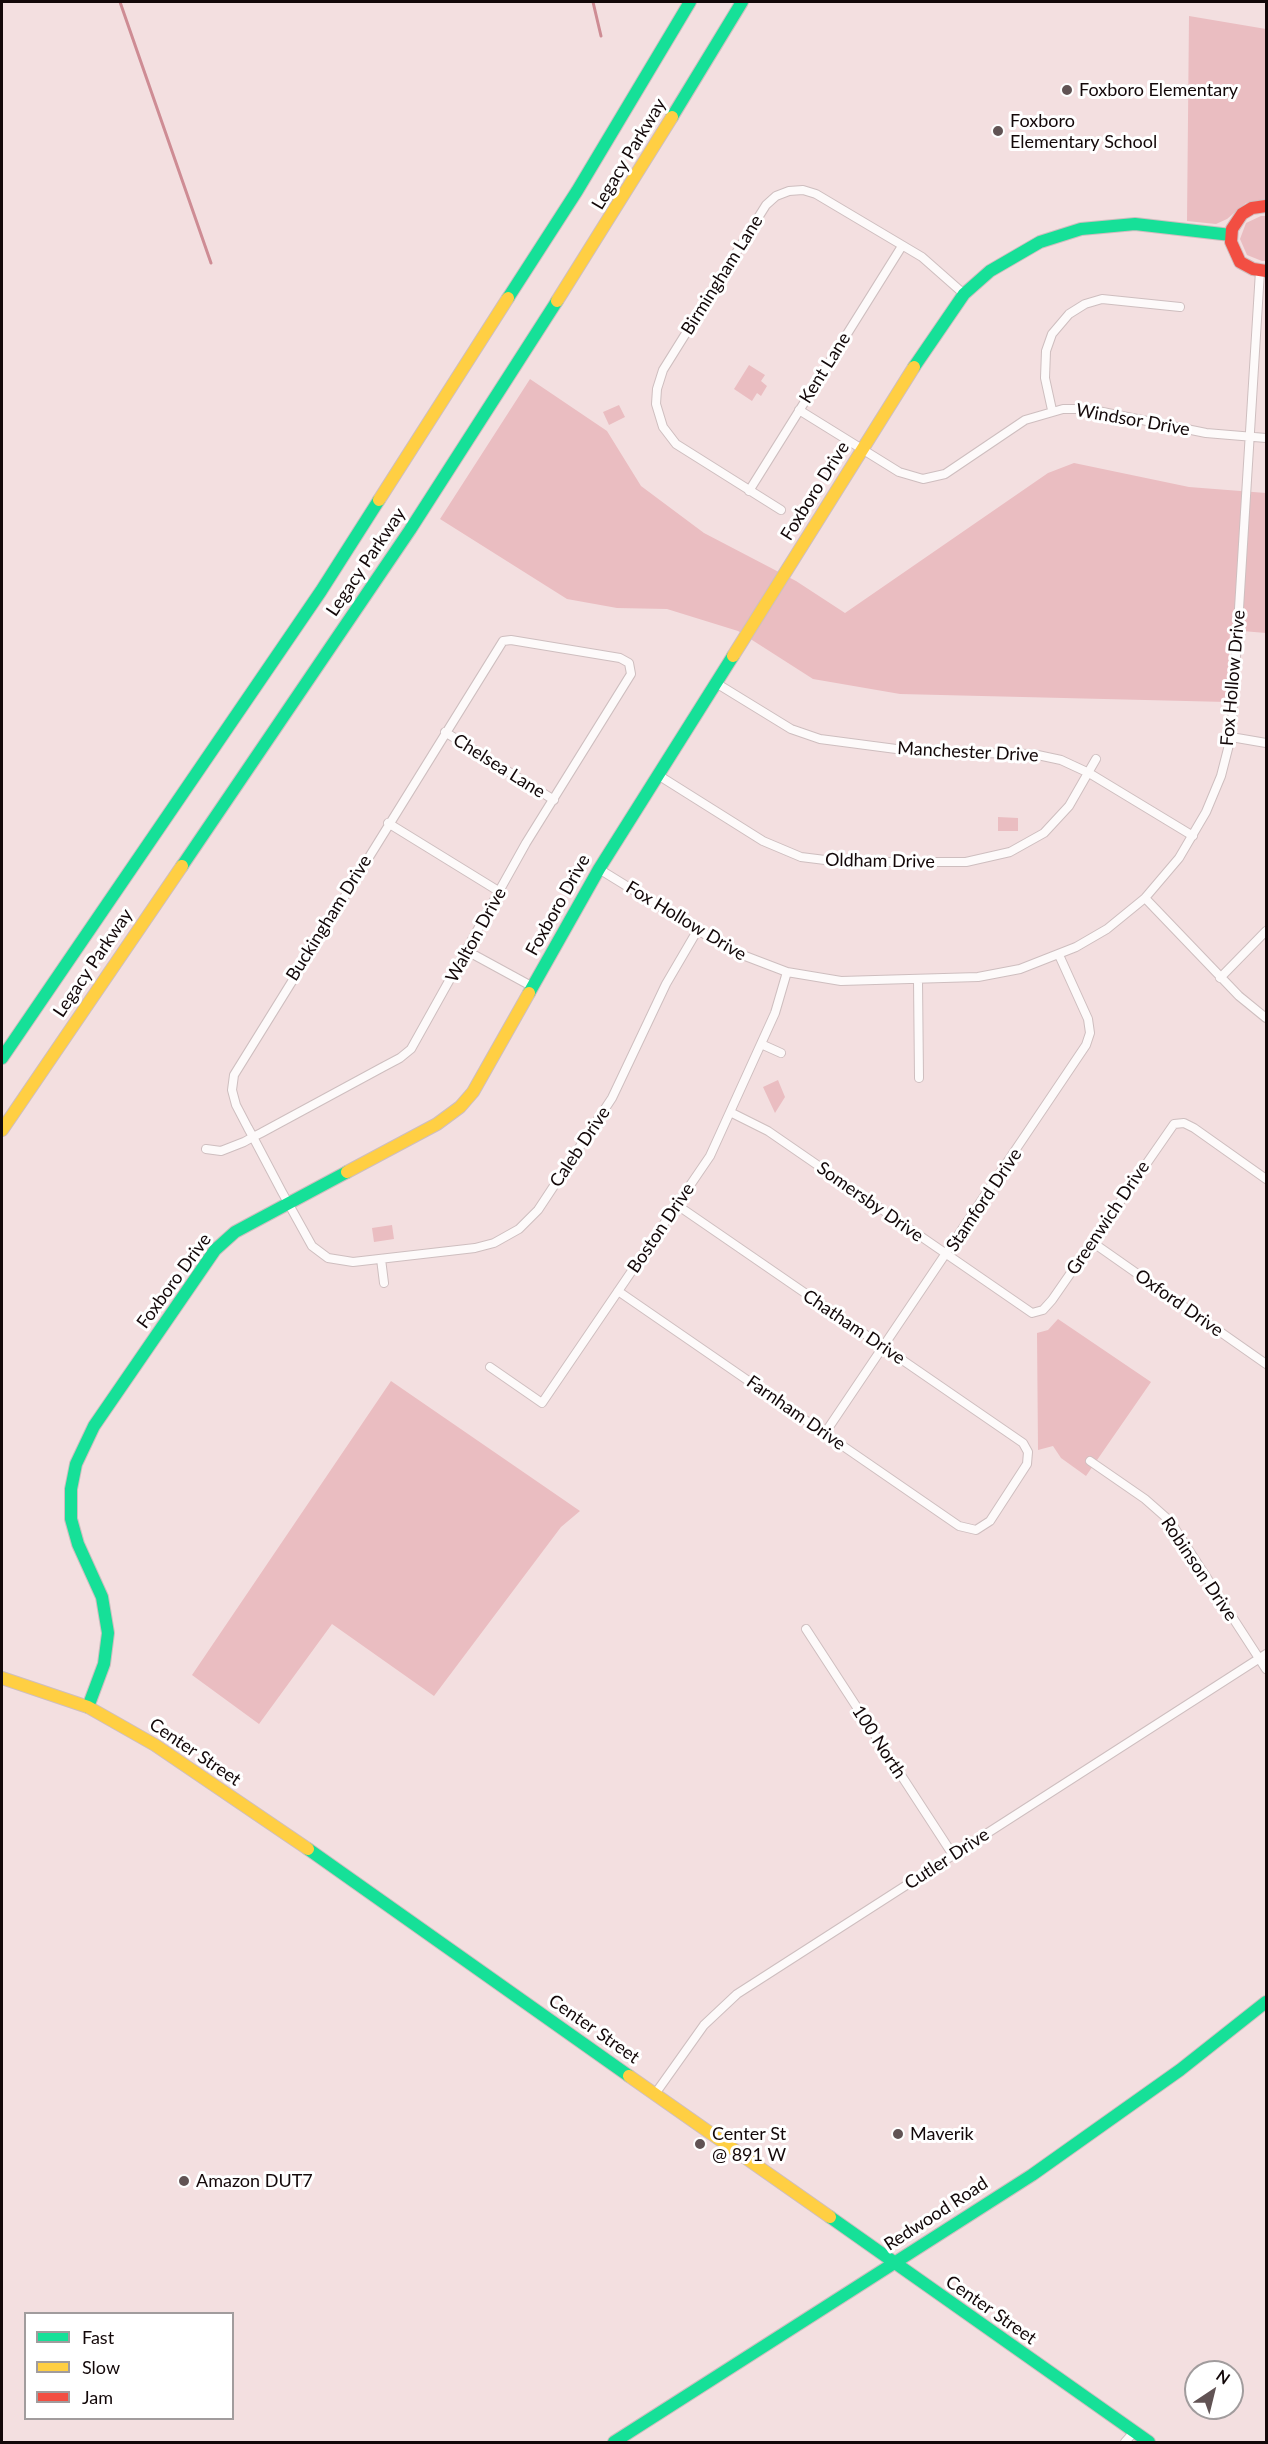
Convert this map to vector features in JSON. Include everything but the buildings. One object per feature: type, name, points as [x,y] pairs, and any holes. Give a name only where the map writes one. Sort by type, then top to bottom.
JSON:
[{"type":"main road","name":"Legacy Parkway","points":[[2,1058],[327,581],[577,191],[690,2]]},
{"type":"main road","name":"Legacy Parkway","points":[[2,1130],[410,530],[617,208],[742,2]]},
{"type":"main road","points":[[1263,271],[1246,266],[1236,256],[1231,235],[1234,223],[1242,214],[1252,207],[1266,206]]},
{"type":"main road","name":"Foxboro Drive","points":[[88,1707],[104,1664],[108,1633],[102,1597],[78,1544],[71,1519],[71,1489],[80,1453],[94,1426],[219,1245],[235,1232],[429,1128],[460,1107],[484,1074],[599,869],[941,324],[964,294],[990,271],[1015,255],[1048,239],[1082,229],[1135,224],[1231,235]]},
{"type":"main road","name":"Center Street","points":[[2,1678],[88,1707],[139,1735],[277,1827],[1149,2442]]},
{"type":"main road","name":"Redwood Road","points":[[614,2442],[1091,2134],[1180,2070],[1266,2002]]},
{"type":"street","name":"Birmingham Lane","points":[[781,510],[676,444],[660,419],[656,397],[663,370],[762,211],[783,193],[796,190],[810,192],[930,263],[964,294]]},
{"type":"street","name":"Kent Lane","points":[[749,491],[902,246]]},
{"type":"street","name":"Fox Hollow Drive","points":[[599,869],[697,931],[750,959],[787,972],[841,981],[918,980],[998,975],[1059,955],[1107,928],[1145,898],[1171,869],[1193,836],[1217,788],[1231,736],[1263,271]]},
{"type":"street","points":[[1052,411],[1045,378],[1046,351],[1052,334],[1069,314],[1085,304],[1102,299],[1180,307]]},
{"type":"street","name":"Windsor Drive","points":[[799,410],[906,476],[923,480],[935,478],[1025,420],[1052,411],[1088,409],[1196,432],[1266,438]]},
{"type":"street","name":"Buckingham Drive","points":[[288,1204],[233,1098],[232,1083],[236,1068],[502,641],[511,640],[620,658],[630,666]]},
{"type":"street","name":"Walton Drive","points":[[206,1149],[228,1149],[406,1054],[419,1038],[500,892],[630,678],[630,666]]},
{"type":"street","name":"Manchester Drive","points":[[716,683],[782,724],[810,737],[919,752],[1042,755],[1062,760],[1089,773],[1193,836]]},
{"type":"street","name":"Chelsea Lane","points":[[445,732],[554,800]]},
{"type":"street","points":[[1231,736],[1266,743]]},
{"type":"street","points":[[1089,773],[1096,759]]},
{"type":"street","name":"Oldham Drive","points":[[658,775],[763,841],[801,856],[841,862],[966,862],[1011,852],[1044,833],[1069,806],[1089,773]]},
{"type":"street","points":[[388,823],[500,892]]},
{"type":"street","points":[[1145,898],[1220,978],[1266,1018]]},
{"type":"street","name":"Caleb Drive","points":[[288,1204],[308,1240],[322,1255],[343,1262],[485,1246],[503,1239],[526,1223],[538,1210],[612,1098],[666,984],[697,931]]},
{"type":"street","points":[[1220,978],[1266,931]]},
{"type":"street","points":[[467,951],[533,987]]},
{"type":"street","name":"Stamford Drive","points":[[825,1433],[947,1255],[1088,1039],[1088,1019],[1059,955]]},
{"type":"street","name":"Boston Drive","points":[[490,1367],[542,1403],[710,1156],[777,1008],[787,972]]},
{"type":"street","points":[[918,980],[919,1078]]},
{"type":"street","points":[[761,1044],[782,1053]]},
{"type":"street","name":"Somersby Drive","points":[[730,1112],[768,1131],[1022,1308],[1038,1313]]},
{"type":"street","name":"Greenwich Drive","points":[[1038,1313],[1048,1306],[1165,1134],[1179,1122],[1194,1128],[1266,1179]]},
{"type":"street","name":"Chatham Drive","points":[[677,1205],[1019,1440],[1028,1452],[1027,1464],[990,1521],[976,1530]]},
{"type":"street","name":"Oxford Drive","points":[[1092,1242],[1266,1364]]},
{"type":"street","points":[[381,1259],[384,1283]]},
{"type":"street","name":"Farnham Drive","points":[[618,1291],[959,1526],[976,1530]]},
{"type":"street","name":"Robinson Drive","points":[[1090,1461],[1145,1499],[1170,1521],[1263,1657],[1266,1669]]},
{"type":"street","name":"100 North","points":[[806,1629],[953,1855]]},
{"type":"street","name":"Cutler Drive","points":[[655,2094],[704,2025],[732,1998],[1263,1657]]},
{"type":"street","points":[[1125,2442],[1134,2432]]},
{"type":"shaded area","points":[[1189,16],[1266,29],[1266,199],[1246,203],[1227,219],[1216,224],[1187,221]]},
{"type":"shaded area","points":[[1266,216],[1266,261],[1247,255],[1240,239],[1246,223]]},
{"type":"shaded area","points":[[749,365],[765,375],[761,381],[767,386],[761,396],[757,393],[752,401],[734,389]]},
{"type":"shaded area","points":[[530,379],[607,431],[641,486],[704,533],[796,581],[845,613],[1048,473],[1074,463],[1189,487],[1266,493],[1266,633],[1230,630],[1227,702],[900,694],[813,679],[738,631],[667,609],[617,608],[567,599],[440,519]]},
{"type":"shaded area","points":[[619,405],[625,417],[609,425],[603,412]]},
{"type":"shaded area","points":[[998,817],[1018,818],[1018,831],[998,831]]},
{"type":"shaded area","points":[[778,1080],[785,1097],[775,1113],[763,1087]]},
{"type":"shaded area","points":[[392,1225],[394,1239],[374,1242],[372,1228]]},
{"type":"shaded area","points":[[1058,1319],[1151,1382],[1086,1476],[1061,1458],[1053,1446],[1038,1450],[1037,1333],[1048,1330]]},
{"type":"shaded area","points":[[391,1381],[580,1511],[561,1527],[434,1696],[332,1624],[259,1724],[192,1675]]},
{"type":"waterway","points":[[120,2],[211,263]]},
{"type":"waterway","points":[[593,2],[601,36]]},
{"type":"traffic: fast","points":[[508,298],[577,191],[690,2]]},
{"type":"traffic: fast","points":[[672,117],[742,2]]},
{"type":"traffic: fast","points":[[914,367],[964,294],[990,271],[1040,242],[1081,229],[1135,224],[1231,235]]},
{"type":"traffic: fast","points":[[182,866],[410,530],[557,301]]},
{"type":"traffic: fast","points":[[2,1058],[321,591],[379,500]]},
{"type":"traffic: fast","points":[[529,993],[599,869],[733,656]]},
{"type":"traffic: fast","points":[[88,1707],[104,1664],[108,1633],[102,1597],[78,1544],[71,1519],[71,1489],[76,1464],[94,1426],[215,1250],[235,1232],[347,1172]]},
{"type":"traffic: fast","points":[[308,1849],[629,2076]]},
{"type":"traffic: fast","points":[[614,2442],[1032,2175],[1180,2070],[1266,2002]]},
{"type":"traffic: fast","points":[[830,2217],[1149,2442]]},
{"type":"traffic: slow","points":[[557,301],[672,117]]},
{"type":"traffic: slow","points":[[379,500],[508,298]]},
{"type":"traffic: slow","points":[[733,656],[914,367]]},
{"type":"traffic: slow","points":[[2,1130],[182,866]]},
{"type":"traffic: slow","points":[[347,1172],[437,1124],[460,1107],[473,1092],[529,993]]},
{"type":"traffic: slow","points":[[2,1678],[88,1707],[155,1745],[308,1849]]},
{"type":"traffic: slow","points":[[629,2076],[830,2217]]},
{"type":"traffic: jam","points":[[1266,206],[1252,208],[1242,214],[1232,229],[1231,242],[1240,262],[1253,269],[1266,271]]},
{"type":"place","name":"Foxboro Elementary","points":[[1067,90]]},
{"type":"place","name":"Foxboro Elementary School","points":[[998,131]]},
{"type":"place","name":"Maverik","points":[[898,2134]]},
{"type":"place","name":"Center St @ 891 W","points":[[700,2144]]},
{"type":"place","name":"Amazon DUT7","points":[[184,2181]]}]
